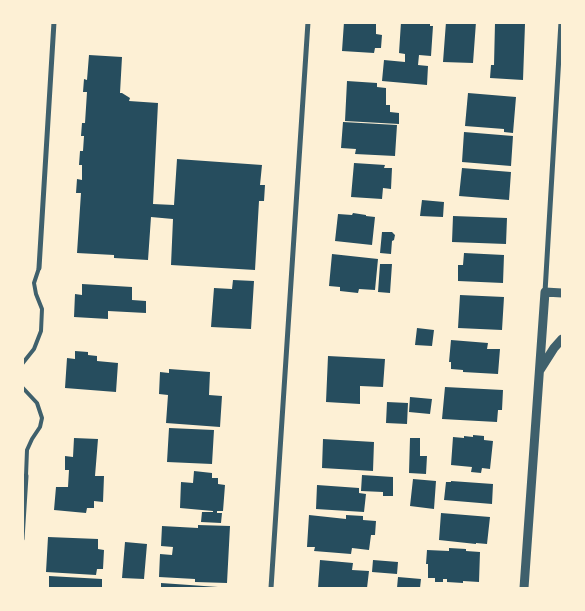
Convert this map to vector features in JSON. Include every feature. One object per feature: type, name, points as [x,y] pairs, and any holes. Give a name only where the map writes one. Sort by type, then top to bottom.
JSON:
[{"type":"street","points":[[39,268],[54,22]]},
{"type":"street","points":[[271,588],[308,22]]},
{"type":"street","points":[[524,588],[545,292],[561,22]]},
{"type":"street","points":[[545,292],[562,293]]},
{"type":"street","points":[[539,372],[562,339]]},
{"type":"street","points":[[22,539],[26,476]]},
{"type":"lane","points":[[22,364],[34,349],[41,331],[42,309],[34,283],[39,268]]},
{"type":"lane","points":[[22,387],[37,404],[42,418],[40,427],[27,450],[26,476]]},
{"type":"building","points":[[344,22],[376,23],[376,34],[382,35],[381,48],[375,48],[374,53],[342,51]]},
{"type":"building","points":[[401,22],[430,22],[430,26],[433,26],[431,56],[419,55],[418,65],[428,66],[427,85],[382,81],[384,60],[405,62],[405,54],[399,53]]},
{"type":"building","points":[[446,22],[476,22],[473,63],[443,62]]},
{"type":"building","points":[[495,23],[525,24],[523,80],[490,78],[491,65],[494,65]]},
{"type":"building","points":[[89,55],[122,57],[120,93],[130,98],[129,101],[158,103],[153,204],[174,205],[177,159],[262,165],[260,185],[265,185],[264,201],[259,201],[255,270],[171,265],[173,219],[151,217],[148,260],[114,258],[114,255],[77,253],[81,193],[76,193],[77,179],[82,180],[82,165],[79,165],[80,151],[83,151],[84,136],[81,136],[82,123],[85,123],[87,92],[83,92],[84,79],[87,80]]},
{"type":"building","points":[[347,81],[377,83],[377,87],[386,88],[386,105],[390,105],[390,112],[399,113],[399,124],[345,121]]},
{"type":"building","points":[[468,93],[516,97],[513,133],[504,132],[504,129],[465,126]]},
{"type":"building","points":[[343,122],[397,125],[395,156],[355,154],[356,149],[341,148]]},
{"type":"building","points":[[464,132],[513,136],[511,166],[462,162]]},
{"type":"building","points":[[354,163],[385,165],[384,168],[392,168],[391,189],[383,188],[382,199],[351,197]]},
{"type":"building","points":[[462,168],[511,172],[509,200],[459,196]]},
{"type":"building","points":[[422,200],[444,202],[443,217],[420,216]]},
{"type":"building","points":[[353,213],[375,217],[372,245],[335,241],[338,214],[352,215]]},
{"type":"building","points":[[453,216],[507,218],[506,244],[452,242]]},
{"type":"building","points":[[382,232],[392,232],[395,235],[392,241],[391,254],[380,253]]},
{"type":"building","points":[[464,253],[504,255],[503,283],[458,281],[458,265],[463,265]]},
{"type":"building","points":[[332,254],[378,259],[375,290],[359,289],[358,293],[340,291],[340,287],[329,286]]},
{"type":"building","points":[[380,264],[392,264],[390,293],[378,292]]},
{"type":"building","points":[[233,280],[254,281],[251,329],[211,327],[214,288],[232,289]]},
{"type":"building","points":[[82,284],[132,287],[132,300],[146,301],[146,313],[108,311],[108,319],[74,317],[75,294],[82,295]]},
{"type":"building","points":[[460,295],[504,297],[502,330],[458,328]]},
{"type":"building","points":[[417,328],[434,330],[432,346],[415,345]]},
{"type":"building","points":[[451,340],[488,343],[487,349],[500,349],[498,374],[463,372],[463,370],[451,369],[451,362],[449,362]]},
{"type":"building","points":[[75,351],[88,352],[88,355],[97,356],[97,361],[118,363],[116,392],[65,388],[67,358],[75,359]]},
{"type":"building","points":[[328,356],[385,359],[383,387],[360,386],[360,404],[326,402]]},
{"type":"building","points":[[169,369],[210,372],[209,395],[222,396],[220,427],[166,423],[168,395],[159,394],[160,372],[169,373]]},
{"type":"building","points":[[445,387],[503,390],[502,410],[498,410],[497,422],[442,419]]},
{"type":"building","points":[[410,397],[432,399],[430,414],[409,412]]},
{"type":"building","points":[[387,402],[408,403],[407,424],[386,423]]},
{"type":"building","points":[[169,428],[214,430],[212,464],[167,462]]},
{"type":"building","points":[[473,435],[484,436],[484,440],[493,441],[490,469],[482,468],[481,473],[471,472],[472,467],[451,465],[453,437],[464,438],[464,436],[473,437]]},
{"type":"building","points":[[74,438],[98,439],[95,476],[104,476],[103,502],[94,501],[94,508],[87,508],[86,513],[54,510],[56,487],[68,487],[69,470],[65,470],[65,456],[73,457]]},
{"type":"building","points":[[410,438],[420,438],[420,456],[427,456],[426,474],[409,473]]},
{"type":"building","points":[[323,439],[374,442],[373,471],[322,468]]},
{"type":"building","points":[[194,471],[212,473],[212,478],[218,478],[218,484],[225,485],[223,511],[217,511],[217,513],[222,513],[221,523],[201,522],[202,512],[213,511],[180,508],[181,482],[193,483]]},
{"type":"building","points":[[362,475],[393,477],[393,496],[383,496],[383,492],[361,491]]},
{"type":"building","points":[[413,479],[436,481],[434,509],[410,506]]},
{"type":"building","points":[[446,482],[493,484],[492,504],[444,500]]},
{"type":"building","points":[[317,485],[359,488],[359,493],[366,494],[364,512],[316,509]]},
{"type":"building","points":[[441,513],[490,517],[487,544],[439,540]]},
{"type":"building","points":[[309,515],[346,519],[346,515],[363,516],[363,520],[376,521],[375,535],[371,535],[369,550],[352,548],[351,554],[314,551],[315,547],[307,547]]},
{"type":"building","points":[[198,525],[230,526],[227,583],[195,582],[195,579],[159,577],[160,554],[172,555],[173,547],[161,546],[162,526],[198,528]]},
{"type":"building","points":[[48,537],[98,539],[98,549],[104,550],[103,569],[97,569],[96,575],[46,572]]},
{"type":"building","points":[[125,542],[147,544],[144,579],[122,578]]},
{"type":"building","points":[[449,548],[480,552],[479,582],[447,582],[447,579],[443,579],[443,582],[435,582],[435,578],[428,578],[427,550],[449,551]]},
{"type":"building","points":[[320,560],[353,563],[352,570],[369,571],[367,588],[318,588]]},
{"type":"building","points":[[373,560],[398,562],[397,574],[372,572]]},
{"type":"building","points":[[49,576],[102,579],[102,588],[49,588]]},
{"type":"building","points":[[398,577],[421,579],[420,588],[397,588]]},
{"type":"building","points":[[161,583],[218,587],[218,588],[161,588]]}]
